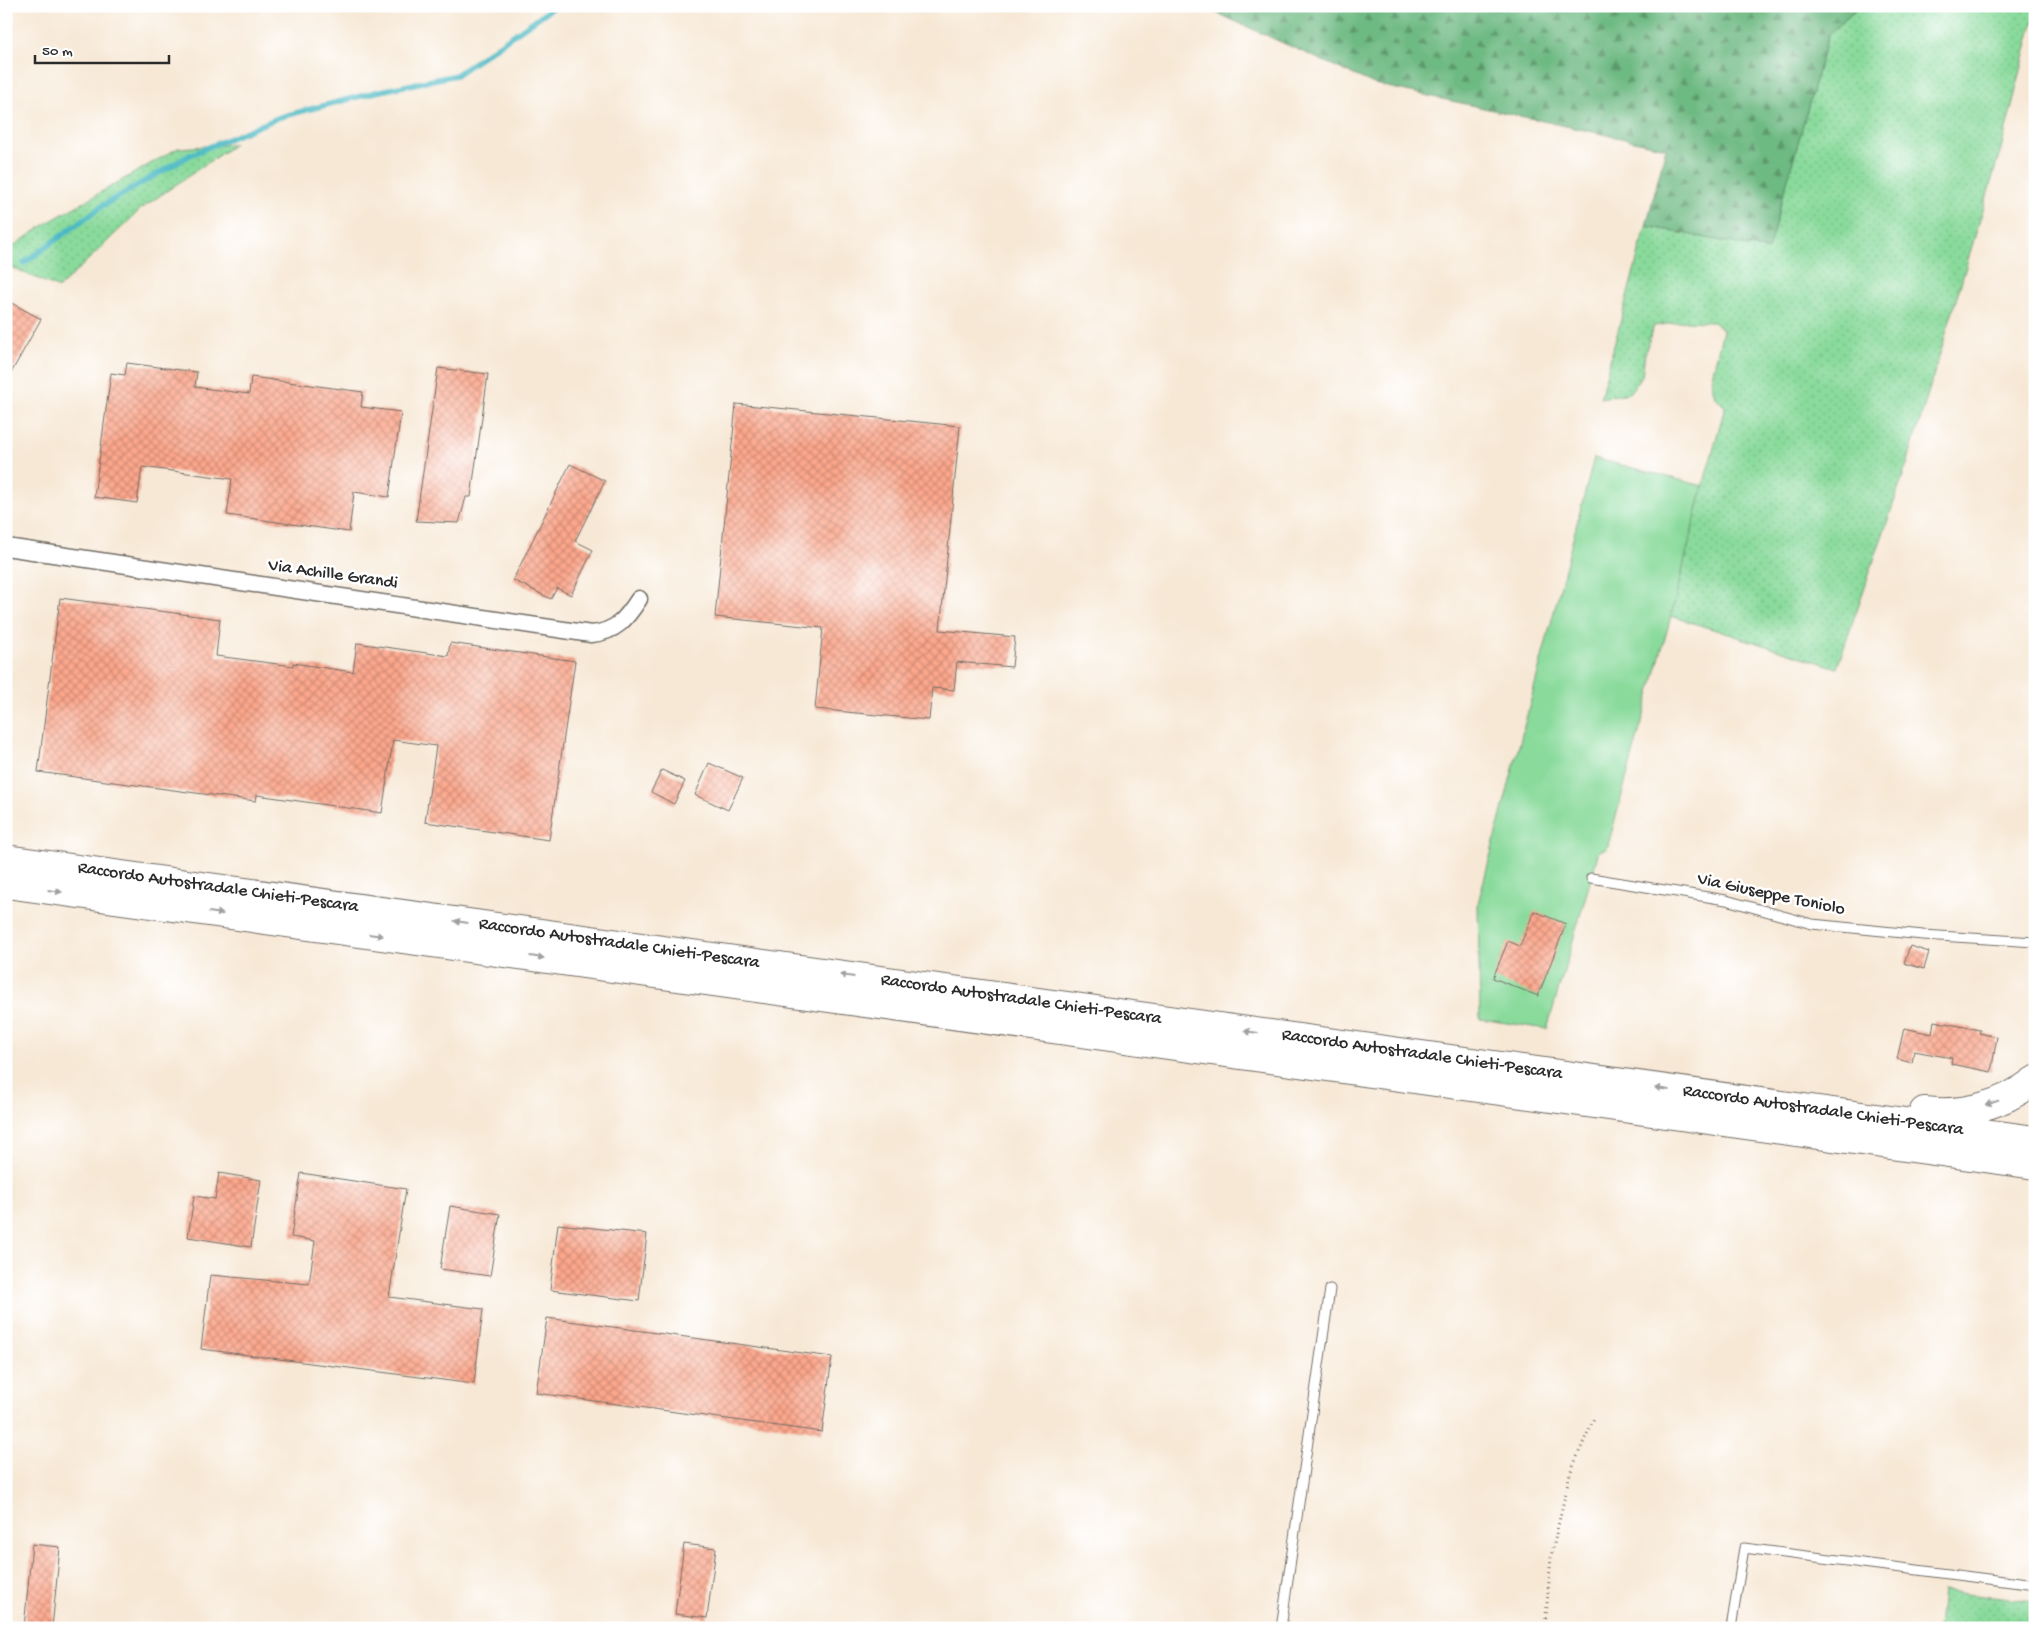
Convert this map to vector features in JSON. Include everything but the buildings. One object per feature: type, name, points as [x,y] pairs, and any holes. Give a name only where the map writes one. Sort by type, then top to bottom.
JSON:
[{"type":"highway","name":"Raccordo Autostradale Chieti-Pescara","points":[[6,859],[2035,1140]]},
{"type":"highway","name":"Raccordo Autostradale Chieti-Pescara","points":[[6,884],[2035,1166]]},
{"type":"highway","points":[[1797,1108],[1825,1098],[1940,1113],[1952,1112],[1990,1104],[2018,1091],[2035,1080]]},
{"type":"street","name":"Via Achille Grandi","points":[[6,547],[591,634],[604,633],[616,627],[628,615],[639,599]]},
{"type":"lane","name":"Via Giuseppe Toniolo","points":[[1591,878],[1726,900],[1812,924],[1923,935],[2035,942]]},
{"type":"lane","points":[[1281,1628],[1330,1289]]},
{"type":"lane","points":[[1731,1628],[1744,1548],[2035,1585]]},
{"type":"path","points":[[1545,1628],[1551,1557],[1570,1473],[1594,1418]]},
{"type":"green space","points":[[1201,6],[1860,6],[1828,35],[1768,250],[1646,226],[1666,148],[1374,84]]},
{"type":"green space","points":[[1860,6],[2035,6],[2035,15],[2001,149],[1907,464],[1837,668],[1671,616],[1703,486],[1725,407],[1715,397],[1711,380],[1723,330],[1713,322],[1686,321],[1654,326],[1645,353],[1642,376],[1629,393],[1600,398],[1646,226],[1768,250],[1828,35]]},
{"type":"green space","points":[[235,144],[142,208],[59,288],[6,265],[6,251],[47,223],[178,148]]},
{"type":"green space","points":[[1594,458],[1703,486],[1671,616],[1607,849],[1599,851],[1547,1029],[1480,1019],[1478,903]]},
{"type":"green space","points":[[1942,1591],[2035,1602],[2035,1628],[1938,1628]]},
{"type":"waterway","points":[[24,263],[102,206],[190,155],[280,117],[376,92],[456,75],[555,6]]}]
